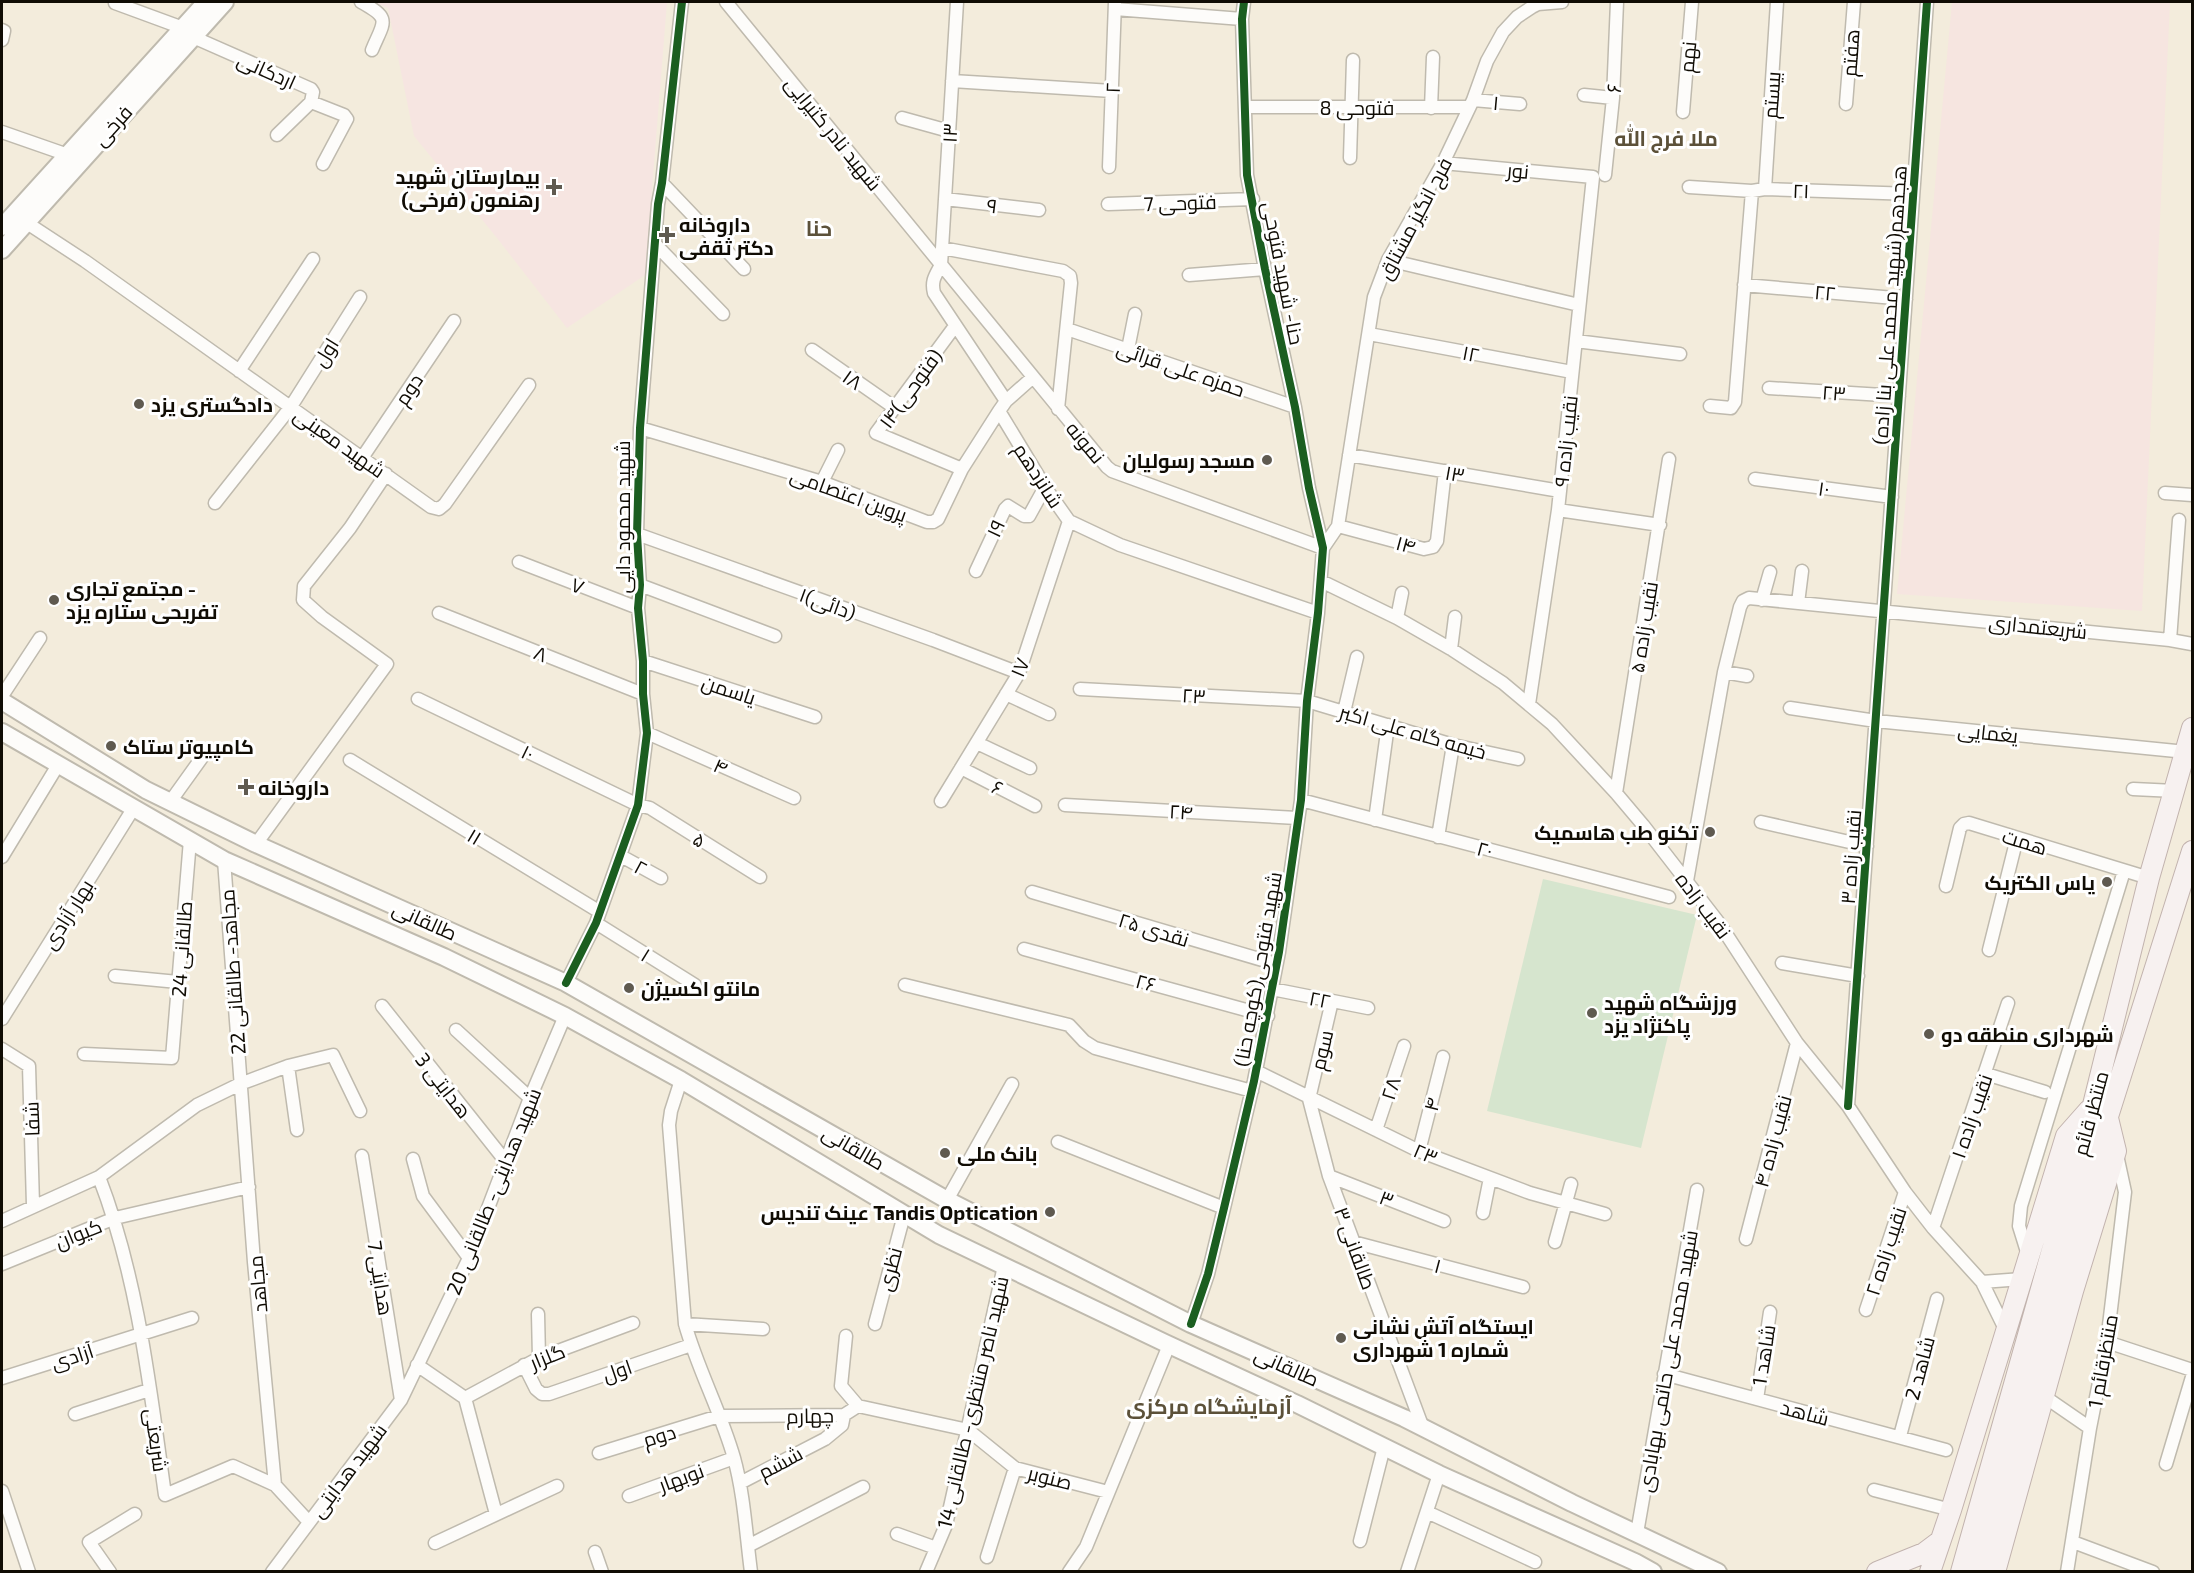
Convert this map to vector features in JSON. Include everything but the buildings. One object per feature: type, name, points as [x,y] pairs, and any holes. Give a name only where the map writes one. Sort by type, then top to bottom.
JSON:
[{"type":"main road","name":"فرخی","points":[[2,250],[188,32],[206,2]]},
{"type":"main road","name":"فرخی","points":[[2,227],[68,155],[188,32],[225,2]]},
{"type":"main road","name":"طالقانی","points":[[2,701],[146,790],[256,844],[566,983],[947,1200],[1191,1324],[1424,1428],[1572,1503],[1718,1572]]},
{"type":"main road","name":"منتظر قائم","points":[[1976,1572],[2100,1111],[2149,878],[2193,728]]},
{"type":"main road","name":"طالقانی","points":[[2,732],[224,860],[444,957],[565,1016],[681,1080],[939,1235],[1294,1402],[1634,1567],[1653,1572]]},
{"type":"main road","name":"منتظر قائم","points":[[1961,1572],[1982,1495],[2100,1111],[2193,851]]},
{"type":"main road","points":[[1877,1572],[1924,1553],[1935,1560],[2066,1136],[2100,1111],[2116,1150],[2073,1291],[1995,1572]]},
{"type":"street","points":[[361,2],[377,10],[384,21],[372,50]]},
{"type":"street","name":"شهید محمود دایی","points":[[566,983],[598,918],[638,805],[647,733],[638,608],[640,585],[637,534],[640,428],[658,204],[682,2]]},
{"type":"street","name":"شهید نادر کتیرایی","points":[[726,2],[941,265]]},
{"type":"street","name":"۱۳","points":[[941,265],[957,2]]},
{"type":"street","name":"حنا- شهید فتوحی","points":[[1244,2],[1242,20],[1248,175],[1309,488],[1323,548]]},
{"type":"street","name":"فرح انگیز مشتاق","points":[[1323,548],[1338,526],[1374,297],[1388,260],[1443,163],[1471,104],[1487,61],[1503,32],[1517,17],[1532,7],[1538,4],[1562,2]]},
{"type":"street","name":"۶","points":[[1599,176],[1613,98],[1617,2]]},
{"type":"street","name":"نهم","points":[[1683,112],[1692,2]]},
{"type":"street","name":"بیستم","points":[[1765,189],[1777,2]]},
{"type":"street","name":"هفتم","points":[[1846,104],[1854,2]]},
{"type":"street","name":"هجدهم(شهید محمد علی بنا زاده)","points":[[1884,610],[1927,2]]},
{"type":"street","points":[[115,3],[188,32]]},
{"type":"street","points":[[1115,5],[1242,20]]},
{"type":"street","name":"۲","points":[[1109,167],[1115,5]]},
{"type":"street","points":[[2,30],[4,31],[2,40]]},
{"type":"street","name":"اردکانی","points":[[188,32],[311,89],[313,93],[311,102],[344,115],[347,119],[323,164]]},
{"type":"street","points":[[1431,108],[1433,57]]},
{"type":"street","points":[[1350,158],[1353,60]]},
{"type":"street","points":[[952,81],[1112,90]]},
{"type":"street","points":[[1584,95],[1613,98]]},
{"type":"street","points":[[277,135],[311,102]]},
{"type":"street","name":"۱","points":[[1471,104],[1520,104]]},
{"type":"street","name":"فتوحی 8","points":[[1245,107],[1431,108],[1471,104]]},
{"type":"street","points":[[902,118],[949,131]]},
{"type":"street","points":[[2,132],[68,155]]},
{"type":"street","name":"نور","points":[[1443,163],[1599,176]]},
{"type":"street","name":"نقیب زاده ۹","points":[[1529,704],[1558,510],[1579,305],[1599,176]]},
{"type":"street","points":[[662,183],[744,270]]},
{"type":"street","name":"۲۱","points":[[1689,187],[1752,191],[1765,189],[1913,194]]},
{"type":"street","points":[[1710,406],[1731,408],[1735,402],[1752,191]]},
{"type":"street","name":"۹","points":[[945,199],[1040,210]]},
{"type":"street","name":"فتوحی 7","points":[[1108,204],[1253,200]]},
{"type":"street","name":"شهید معینی","points":[[27,223],[85,261],[431,507],[439,509],[445,504],[529,385]]},
{"type":"street","points":[[656,244],[723,314]]},
{"type":"street","points":[[942,248],[1063,272],[1070,276],[1058,409]]},
{"type":"street","points":[[239,371],[313,259]]},
{"type":"street","points":[[1388,260],[1579,305]]},
{"type":"street","name":"شانزدهم","points":[[941,265],[932,281],[934,293],[956,326],[1002,406],[1045,487],[1069,521],[1120,545],[1318,613]]},
{"type":"street","name":"نمونه","points":[[941,265],[1032,378],[1112,471],[1323,548]]},
{"type":"street","points":[[1189,275],[1265,269]]},
{"type":"street","name":"۲۲","points":[[1744,285],[1906,299]]},
{"type":"street","name":"اول","points":[[215,503],[290,408],[360,297]]},
{"type":"street","points":[[1128,349],[1136,314]]},
{"type":"street","name":"دوم","points":[[362,458],[454,321]]},
{"type":"street","name":"۱۴(فتوحی)","points":[[956,326],[876,433],[962,469]]},
{"type":"street","name":"حمزه علی قرائی","points":[[1067,329],[1295,407]]},
{"type":"street","name":"۱۲","points":[[1369,334],[1572,372]]},
{"type":"street","points":[[1576,341],[1680,354]]},
{"type":"street","name":"۱۸","points":[[812,350],[895,408]]},
{"type":"street","name":"پروین اعتصامی","points":[[640,428],[822,482],[927,522],[933,522],[938,519],[962,469],[1002,406],[1032,378]]},
{"type":"street","name":"۲۳","points":[[1769,388],[1899,396]]},
{"type":"street","points":[[822,482],[838,450]]},
{"type":"street","name":"۱۳","points":[[1349,455],[1560,491]]},
{"type":"street","name":"نقیب زاده ۵","points":[[1616,794],[1669,459]]},
{"type":"street","name":"۱۴","points":[[1338,526],[1424,549],[1433,547],[1437,541],[1445,471]]},
{"type":"street","points":[[256,844],[387,664],[322,617],[303,600],[304,586],[351,528],[386,474]]},
{"type":"street","name":"۱۰","points":[[1755,479],[1892,497]]},
{"type":"street","name":"۱۹","points":[[976,571],[1005,509],[1008,506],[1024,516],[1029,516],[1045,487]]},
{"type":"street","points":[[2165,493],[2193,495]]},
{"type":"street","points":[[1558,510],[1660,525]]},
{"type":"street","points":[[2170,640],[2179,520]]},
{"type":"street","name":"۱۷","points":[[941,801],[1019,673],[1069,521]]},
{"type":"street","name":"۱(دائی)","points":[[637,534],[1019,673]]},
{"type":"street","name":"(کوچه حنا)شهید فتوحی","points":[[1191,1324],[1208,1274],[1268,1016],[1301,800],[1323,548]]},
{"type":"street","name":"۷","points":[[519,562],[638,608]]},
{"type":"street","points":[[1798,603],[1802,571]]},
{"type":"street","points":[[1687,881],[1724,672],[1743,601],[1749,598],[1762,600],[1770,572]]},
{"type":"street","name":"نقیب زاده","points":[[1321,581],[1397,618],[1451,649],[1503,683],[1552,724],[1616,794],[1719,923],[1797,1043],[1848,1107],[1905,1192],[1933,1228],[1982,1282],[2006,1330]]},
{"type":"street","points":[[640,585],[775,636]]},
{"type":"street","points":[[1397,618],[1402,592]]},
{"type":"street","name":"شریعتمداری","points":[[1762,600],[1884,610],[2170,640],[2193,645]]},
{"type":"street","name":"نقیب زاده ۳","points":[[1848,1107],[1884,610]]},
{"type":"street","name":"۸","points":[[439,613],[643,694]]},
{"type":"street","points":[[1451,649],[1455,617]]},
{"type":"street","points":[[2,696],[40,638]]},
{"type":"street","points":[[1344,712],[1357,657]]},
{"type":"street","name":"یاسمن","points":[[643,661],[815,717]]},
{"type":"street","points":[[1724,672],[1747,676]]},
{"type":"street","name":"۲۳","points":[[1080,689],[1308,701]]},
{"type":"street","points":[[1006,694],[1049,714]]},
{"type":"street","name":"۱۰","points":[[418,699],[638,805]]},
{"type":"street","name":"خیمه گاه علی اکبر","points":[[1308,701],[1453,745],[1518,759]]},
{"type":"street","name":"یغمایی","points":[[1790,708],[1876,721],[2186,752]]},
{"type":"street","points":[[1375,820],[1388,725]]},
{"type":"street","name":"۴","points":[[647,733],[794,798]]},
{"type":"street","points":[[977,743],[1030,768]]},
{"type":"street","points":[[1438,837],[1453,745]]},
{"type":"street","points":[[170,802],[203,756]]},
{"type":"street","name":"۱۱","points":[[350,760],[598,918]]},
{"type":"street","points":[[2,856],[58,765]]},
{"type":"street","name":"۶","points":[[961,768],[1035,806]]},
{"type":"street","points":[[2133,789],[2175,791]]},
{"type":"street","name":"۲۰","points":[[1301,800],[1669,897]]},
{"type":"street","name":"۲۴","points":[[1065,804],[1297,818]]},
{"type":"street","name":"۵","points":[[638,805],[662,815],[760,878]]},
{"type":"street","name":"بهار آزادی","points":[[2,1019],[133,808]]},
{"type":"street","points":[[1761,822],[1867,846]]},
{"type":"street","name":"همت","points":[[1946,886],[1960,828],[1969,822],[2149,878]]},
{"type":"street","points":[[1989,950],[2017,838]]},
{"type":"street","name":"طالقانی 24","points":[[84,1054],[172,1059],[190,840]]},
{"type":"street","name":"۲","points":[[621,856],[661,878]]},
{"type":"street","name":"مجاهد- طالقانی 22","points":[[224,860],[240,1084]]},
{"type":"street","points":[[2028,1257],[2019,1226],[2021,1206],[2124,871]]},
{"type":"street","name":"۲۵ نقدی","points":[[1032,892],[1276,964]]},
{"type":"street","name":"۱","points":[[598,918],[695,986]]},
{"type":"street","name":"۲۶","points":[[1024,949],[1268,1016]]},
{"type":"street","points":[[1782,963],[1858,976]]},
{"type":"street","points":[[115,976],[178,982]]},
{"type":"street","points":[[905,985],[1069,1025],[1084,1041],[1095,1048],[1252,1091]]},
{"type":"street","name":"۲۲","points":[[1272,989],[1368,1008]]},
{"type":"street","name":"سوم","points":[[1309,1099],[1332,1001]]},
{"type":"street","name":"نقیب زاده ۱","points":[[1933,1228],[2008,1003]]},
{"type":"street","name":"هدایتی 3","points":[[382,1006],[507,1163]]},
{"type":"street","name":"شهید هدایتی- طالقانی 20","points":[[417,1365],[469,1258],[530,1098],[565,1016]]},
{"type":"street","points":[[456,1030],[530,1098]]},
{"type":"street","name":"نقیب زاده ۴","points":[[1746,1239],[1797,1043]]},
{"type":"street","name":"۲۸","points":[[1376,1130],[1404,1046]]},
{"type":"street","name":"شفا","points":[[2,1049],[29,1066],[33,1205]]},
{"type":"street","points":[[2,1221],[99,1177],[197,1105],[240,1084],[288,1066],[333,1056],[360,1111]]},
{"type":"street","name":"۴","points":[[1419,1151],[1443,1057]]},
{"type":"street","points":[[288,1066],[297,1130]]},
{"type":"street","name":"۲۳","points":[[1256,1071],[1419,1151],[1530,1193],[1605,1214]]},
{"type":"street","points":[[1986,1074],[2045,1092]]},
{"type":"street","points":[[681,1080],[669,1125],[685,1324],[734,1458],[740,1483],[751,1572]]},
{"type":"street","name":"مجاهد","points":[[240,1084],[275,1485]]},
{"type":"street","points":[[947,1200],[1012,1084]]},
{"type":"street","name":"طالقانی ۳","points":[[1309,1099],[1329,1176],[1424,1428]]},
{"type":"street","points":[[1058,1142],[1224,1208]]},
{"type":"street","name":"منتظرقائم 1","points":[[2067,1572],[2090,1428],[2107,1342],[2125,1192],[2116,1150]]},
{"type":"street","name":"هدایتی 7","points":[[362,1156],[401,1400]]},
{"type":"street","points":[[413,1159],[423,1196],[469,1258]]},
{"type":"street","name":"۳","points":[[1329,1176],[1444,1221]]},
{"type":"street","name":"کیوان","points":[[2,1264],[115,1218],[99,1177]]},
{"type":"street","points":[[1483,1213],[1490,1178]]},
{"type":"street","points":[[1555,1242],[1571,1184]]},
{"type":"street","points":[[115,1218],[249,1187]]},
{"type":"street","name":"شهید محمد علی حاتمی بهابادی","points":[[1636,1533],[1698,1190]]},
{"type":"street","name":"نقیب زاده ۲","points":[[1866,1310],[1905,1192]]},
{"type":"street","name":"نظری","points":[[875,1324],[904,1215]]},
{"type":"street","name":"شریعتی","points":[[115,1218],[142,1334],[165,1495],[233,1466],[275,1485],[309,1522]]},
{"type":"street","name":"۱","points":[[1353,1242],[1523,1287]]},
{"type":"street","name":"شهید ناصر منتظری- طالقانی 14","points":[[926,1572],[946,1525],[1004,1266]]},
{"type":"street","points":[[1982,1282],[2022,1279]]},
{"type":"street","name":"شاهد 2","points":[[1900,1436],[1937,1299]]},
{"type":"street","name":"شاهد 1","points":[[1757,1399],[1770,1312]]},
{"type":"street","points":[[538,1314],[539,1358]]},
{"type":"street","name":"آزادی","points":[[2,1378],[192,1318]]},
{"type":"street","name":"گلزار","points":[[465,1398],[539,1358],[633,1323]]},
{"type":"street","points":[[685,1324],[763,1329]]},
{"type":"street","points":[[846,1336],[841,1386],[858,1406]]},
{"type":"street","points":[[2107,1342],[2193,1370]]},
{"type":"street","name":"اول","points":[[524,1365],[536,1389],[542,1394],[549,1394],[691,1344]]},
{"type":"street","points":[[1069,1572],[1086,1547],[1169,1345]]},
{"type":"street","points":[[417,1365],[465,1398],[496,1514]]},
{"type":"street","name":"شهید هدایتی","points":[[272,1572],[401,1400],[417,1365]]},
{"type":"street","name":"شاهد","points":[[1664,1374],[1946,1450]]},
{"type":"street","points":[[2166,1464],[2193,1377]]},
{"type":"street","points":[[75,1414],[149,1390]]},
{"type":"street","points":[[2044,1397],[2090,1428]]},
{"type":"street","name":"چهارم","points":[[719,1416],[844,1415],[858,1406],[968,1430]]},
{"type":"street","name":"ششم","points":[[740,1483],[825,1439],[842,1425],[844,1415]]},
{"type":"street","name":"دوم","points":[[599,1454],[719,1416]]},
{"type":"street","name":"صنوبر","points":[[968,1430],[1015,1468],[1108,1492]]},
{"type":"street","points":[[1360,1541],[1384,1447]]},
{"type":"street","name":"نوبهار","points":[[629,1496],[734,1458]]},
{"type":"street","points":[[987,1557],[1015,1468]]},
{"type":"street","points":[[1407,1572],[1439,1474]]},
{"type":"street","points":[[435,1543],[557,1486]]},
{"type":"street","points":[[748,1546],[863,1486]]},
{"type":"street","points":[[1874,1490],[1951,1510]]},
{"type":"street","points":[[2,1491],[29,1572]]},
{"type":"street","points":[[1427,1512],[1535,1563]]},
{"type":"street","points":[[110,1572],[89,1542],[135,1514]]},
{"type":"street","points":[[897,1534],[936,1548]]},
{"type":"street","points":[[2073,1542],[2153,1572]]},
{"type":"street","points":[[595,1552],[602,1572]]},
{"type":"shaded area","name":"بیمارستان شهید رهنمون (فرخی)","points":[[373,2],[667,2],[645,275],[567,328],[414,136],[388,8]]},
{"type":"shaded area","points":[[1952,2],[2170,2],[2142,611],[1897,594]]},
{"type":"green space","name":"ورزشگاه شهید پاکنژاد یزد","points":[[1543,879],[1697,915],[1641,1148],[1487,1111]]},
{"type":"cycle path","points":[[566,983],[596,923],[638,805],[647,733],[638,608],[640,585],[637,534],[640,428],[658,204],[682,2]]},
{"type":"cycle path","points":[[1191,1324],[1208,1274],[1224,1208],[1254,1081],[1279,952],[1301,800],[1307,701],[1323,548],[1247,175],[1242,19],[1244,2]]},
{"type":"cycle path","points":[[1848,1106],[1927,2]]},
{"type":"place","name":"بیمارستان شهید رهنمون (فرخی)","points":[[554,187]]},
{"type":"place","name":"داروخانه دکتر ثقفی","points":[[667,235]]},
{"type":"place","name":"دادگستری یزد","points":[[139,404]]},
{"type":"place","name":"مسجد رسولیان","points":[[1267,460]]},
{"type":"place","name":"مجتمع تجاری - تفریحی ستاره یزد","points":[[54,600]]},
{"type":"place","name":"کامپیوتر ستاک","points":[[111,746]]},
{"type":"place","name":"داروخانه","points":[[246,787]]},
{"type":"place","name":"تکنو طب هاسمیک","points":[[1710,832]]},
{"type":"place","name":"یاس الکتریک","points":[[2107,882]]},
{"type":"place","name":"مانتو اكسيژن","points":[[629,988]]},
{"type":"place","name":"ورزشگاه شهید پاکنژاد یزد","points":[[1592,1013]]},
{"type":"place","name":"شهرداری منطقه دو","points":[[1929,1034]]},
{"type":"place","name":"بانک ملی","points":[[945,1153]]},
{"type":"place","name":"عینک تندیس Tandis Optication","points":[[1050,1212]]},
{"type":"place","name":"ایستگاه آتش نشانی شماره 1 شهرداری","points":[[1341,1338]]},
{"type":"district","name":"ملا فرج الله","points":[[1666,137]]},
{"type":"district","name":"حنا","points":[[819,227]]},
{"type":"district","name":"آزمایشگاه مرکزی","points":[[1209,1405]]}]
